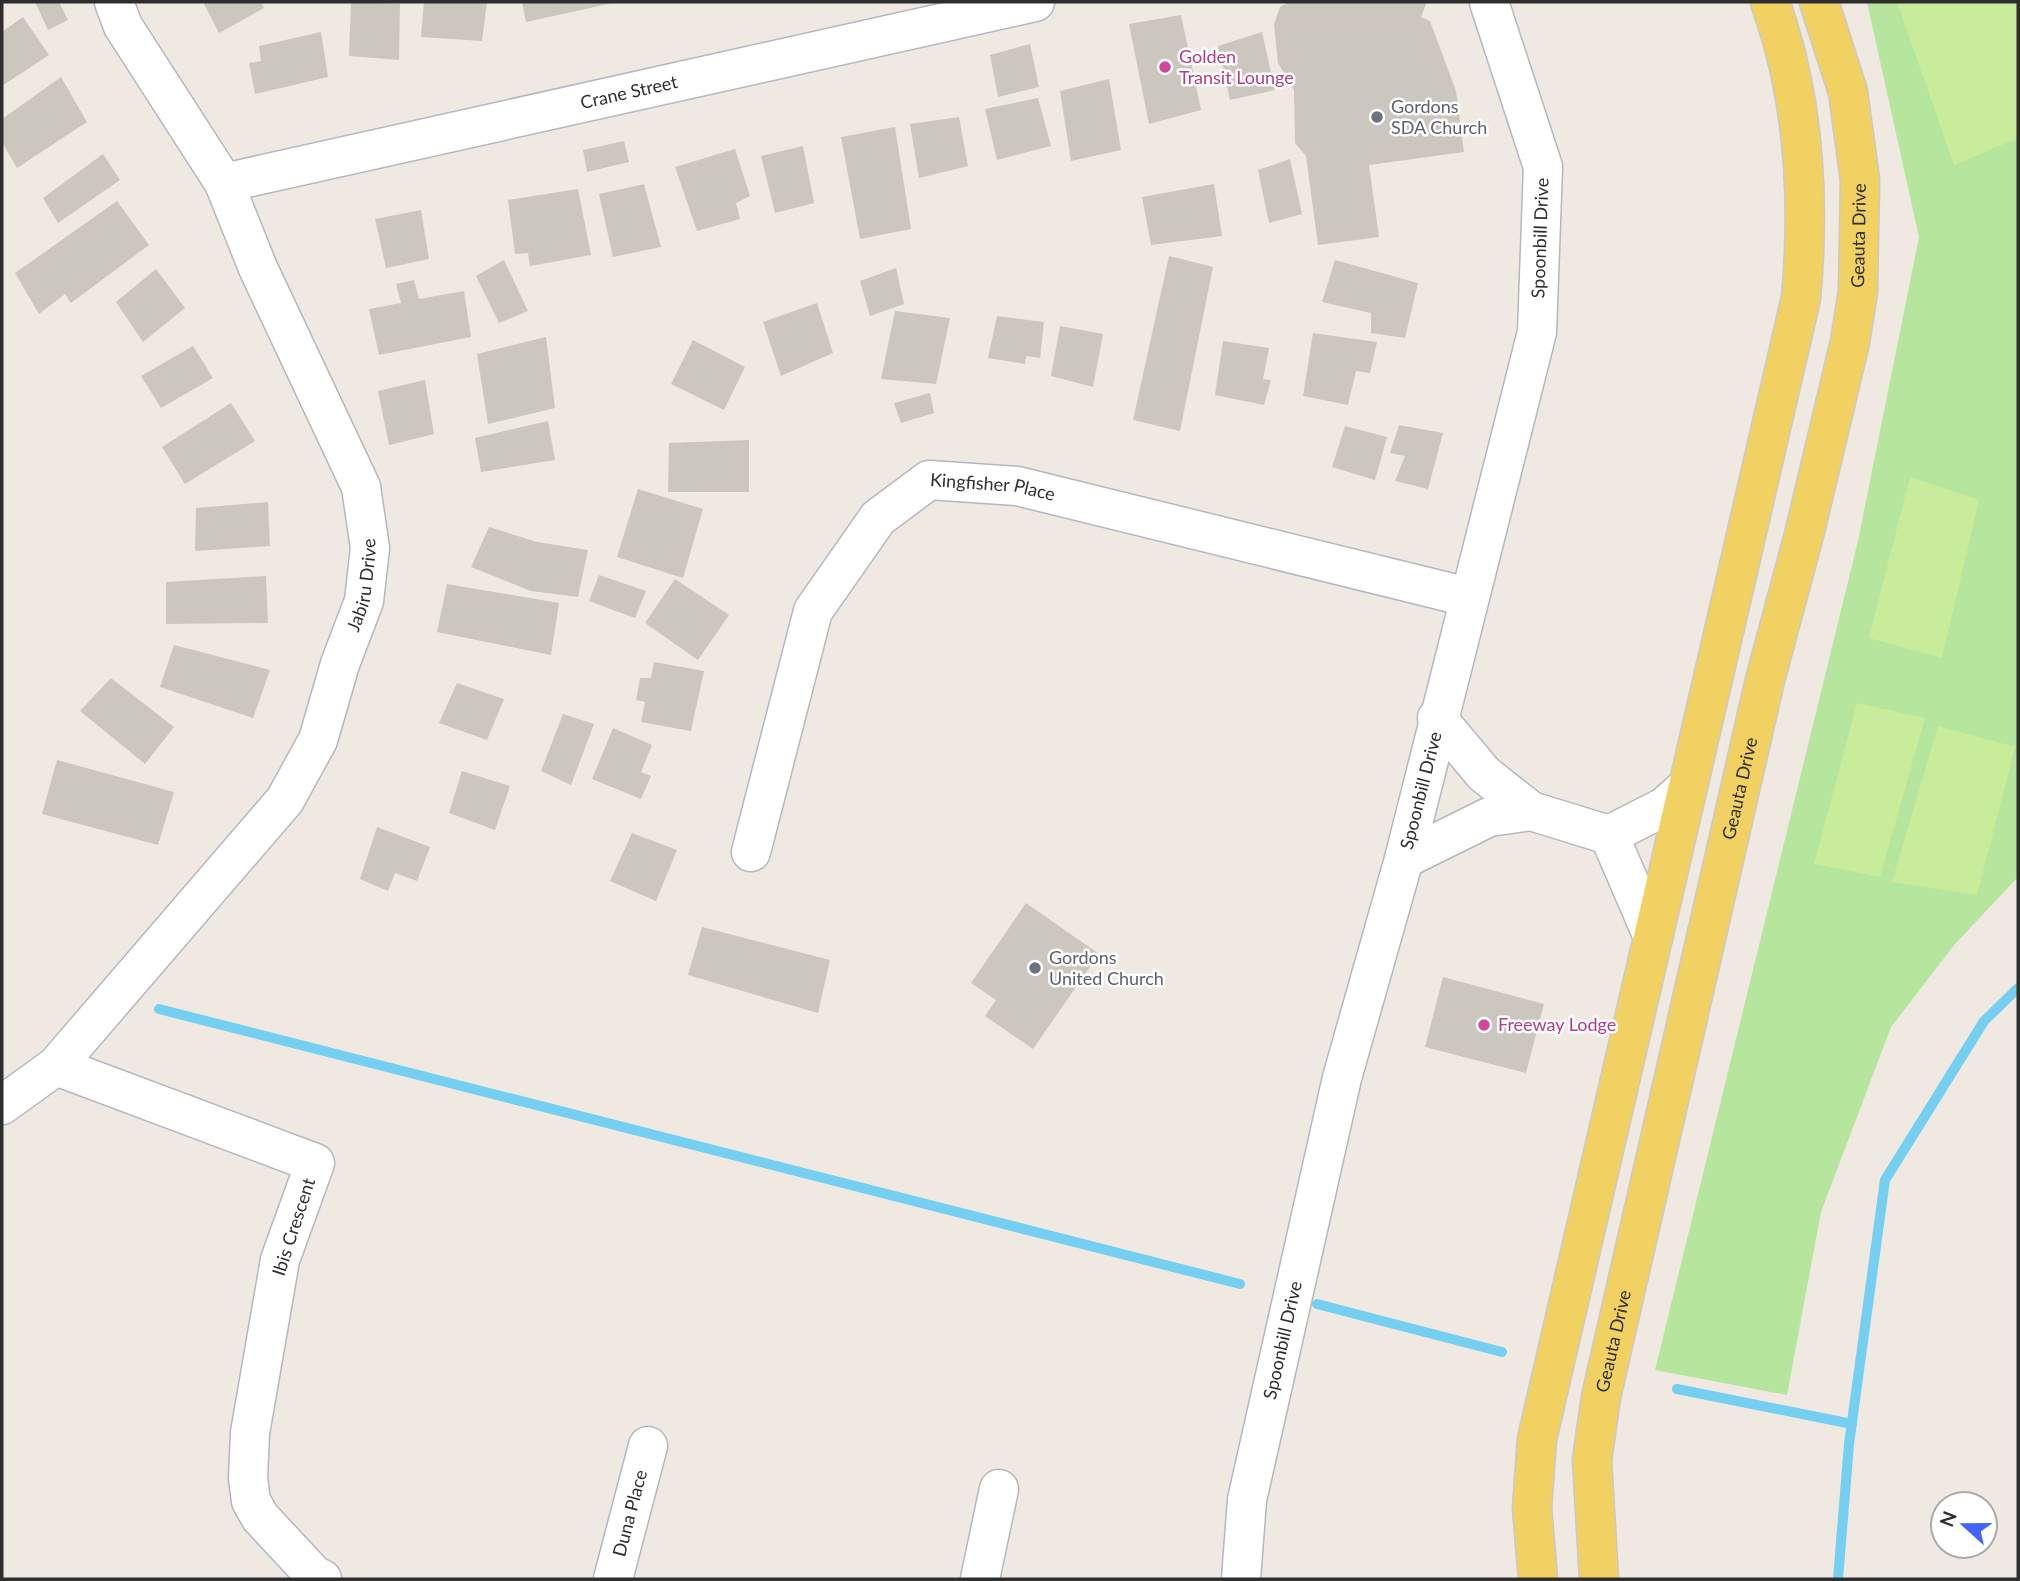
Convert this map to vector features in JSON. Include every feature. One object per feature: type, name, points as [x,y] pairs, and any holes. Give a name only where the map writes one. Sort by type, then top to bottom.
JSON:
[{"type":"main road","points":[[1538,1579],[1532,1508],[1536,1439],[1801,298],[1806,220],[1801,140],[1793,82],[1783,38],[1770,2]]},
{"type":"main road","name":"Geauta Drive","points":[[1599,1579],[1592,1460],[1601,1396],[1765,680],[1804,535],[1850,342],[1858,291],[1860,180],[1848,92],[1819,2]]},
{"type":"street","name":"Jabiru Drive","points":[[2,1105],[57,1066],[285,800],[318,740],[340,664],[364,601],[370,548],[361,487],[258,268],[224,183],[123,26],[114,2]]},
{"type":"street","name":"Crane Street","points":[[224,183],[1035,2]]},
{"type":"street","name":"Spoonbill Drive","points":[[1241,1579],[1247,1500],[1285,1320],[1342,1078],[1404,859],[1437,718],[1536,332],[1543,167],[1489,2]]},
{"type":"street","name":"Kingfisher Place","points":[[751,852],[813,611],[878,518],[929,480],[1017,486],[1468,597]]},
{"type":"street","points":[[1437,718],[1484,774],[1531,811],[1609,835],[1664,807],[1688,786]]},
{"type":"street","points":[[1404,859],[1489,817],[1531,811]]},
{"type":"street","points":[[1609,835],[1653,937]]},
{"type":"street","name":"Ibis Crescent","points":[[57,1066],[315,1163],[280,1260],[250,1433],[248,1478],[251,1501],[260,1517],[314,1575],[322,1579]]},
{"type":"street","name":"Duna Place","points":[[613,1579],[648,1446]]},
{"type":"street","points":[[979,1579],[999,1489]]},
{"type":"green space","points":[[1867,2],[2018,2],[2018,877],[1955,944],[1891,1027],[1821,1212],[1787,1395],[1655,1370],[1858,541],[1919,237]]},
{"type":"green space","points":[[1897,2],[2018,2],[2018,138],[1954,165]]},
{"type":"green space","points":[[1910,477],[1979,500],[1942,658],[1869,638]]},
{"type":"green space","points":[[1857,703],[1925,718],[1880,877],[1814,864]]},
{"type":"green space","points":[[1938,726],[2015,747],[1977,895],[1892,882]]},
{"type":"building","points":[[35,2],[59,2],[68,20],[48,30]]},
{"type":"building","points":[[203,2],[261,2],[264,8],[219,33]]},
{"type":"building","points":[[351,2],[400,4],[399,60],[349,56]]},
{"type":"building","points":[[424,2],[487,2],[482,41],[421,37]]},
{"type":"building","points":[[522,2],[613,2],[613,3],[526,22]]},
{"type":"building","name":"Gordons SDA Church","points":[[1289,2],[1427,2],[1421,17],[1430,21],[1456,91],[1464,152],[1369,165],[1379,237],[1318,245],[1306,156],[1295,143],[1294,90],[1278,63],[1274,24],[1280,7]]},
{"type":"building","name":"Golden Transit Lounge","points":[[1181,15],[1201,110],[1149,124],[1129,24]]},
{"type":"building","points":[[23,17],[49,55],[2,86],[2,32]]},
{"type":"building","points":[[321,32],[328,77],[255,94],[249,63],[261,61],[259,46]]},
{"type":"building","points":[[1262,32],[1275,90],[1230,100],[1218,46]]},
{"type":"building","points":[[1030,44],[1039,87],[998,97],[990,55]]},
{"type":"building","points":[[61,77],[87,122],[17,168],[2,142],[2,119]]},
{"type":"building","points":[[1109,79],[1121,150],[1071,161],[1060,91]]},
{"type":"building","points":[[1038,98],[1051,146],[997,160],[985,109]]},
{"type":"building","points":[[959,117],[968,166],[919,178],[910,124]]},
{"type":"building","points":[[895,127],[911,229],[860,239],[841,137]]},
{"type":"building","points":[[624,141],[629,162],[587,172],[583,150]]},
{"type":"building","points":[[803,146],[814,203],[775,213],[761,156]]},
{"type":"building","points":[[735,149],[750,196],[736,203],[740,219],[697,231],[675,167]]},
{"type":"building","points":[[103,154],[120,180],[58,223],[43,198]]},
{"type":"building","points":[[1290,159],[1302,214],[1269,223],[1258,170]]},
{"type":"building","points":[[644,184],[661,247],[613,257],[599,194]]},
{"type":"building","points":[[1214,184],[1222,236],[1151,245],[1142,197]]},
{"type":"building","points":[[578,189],[591,255],[530,266],[528,253],[515,254],[508,200]]},
{"type":"building","points":[[117,201],[149,245],[71,303],[65,294],[39,314],[15,273]]},
{"type":"building","points":[[421,210],[429,259],[386,268],[375,219]]},
{"type":"building","points":[[1169,256],[1213,267],[1180,431],[1133,420]]},
{"type":"building","points":[[504,260],[528,311],[499,323],[476,276]]},
{"type":"building","points":[[1335,260],[1418,283],[1405,338],[1371,333],[1371,313],[1322,302]]},
{"type":"building","points":[[896,268],[904,304],[870,316],[860,281]]},
{"type":"building","points":[[156,269],[185,308],[143,342],[116,302]]},
{"type":"building","points":[[414,280],[419,299],[464,291],[471,337],[379,355],[369,309],[401,303],[396,284]]},
{"type":"building","points":[[817,303],[833,353],[781,376],[763,322]]},
{"type":"building","points":[[895,311],[950,318],[936,384],[881,379]]},
{"type":"building","points":[[997,316],[1044,322],[1040,358],[1026,356],[1025,364],[988,358]]},
{"type":"building","points":[[1060,326],[1103,334],[1093,387],[1051,376]]},
{"type":"building","points":[[1313,333],[1377,342],[1370,373],[1356,371],[1348,405],[1303,396]]},
{"type":"building","points":[[546,337],[555,408],[488,424],[477,354]]},
{"type":"building","points":[[693,340],[745,367],[724,410],[671,384]]},
{"type":"building","points":[[1223,341],[1269,348],[1263,379],[1271,380],[1264,405],[1215,395]]},
{"type":"building","points":[[193,346],[213,378],[161,408],[141,376]]},
{"type":"building","points":[[425,380],[434,434],[389,445],[378,391]]},
{"type":"building","points":[[930,393],[934,413],[901,423],[894,403]]},
{"type":"building","points":[[231,403],[255,441],[185,484],[162,447]]},
{"type":"building","points":[[548,421],[555,460],[481,472],[475,438]]},
{"type":"building","points":[[1399,425],[1443,433],[1428,489],[1395,481],[1405,456],[1390,453]]},
{"type":"building","points":[[1345,426],[1387,437],[1375,480],[1332,467]]},
{"type":"building","points":[[749,440],[749,492],[668,492],[669,443]]},
{"type":"building","points":[[638,489],[703,509],[683,578],[617,557]]},
{"type":"building","points":[[268,502],[270,546],[195,551],[196,508]]},
{"type":"building","points":[[489,527],[537,542],[588,550],[578,597],[531,591],[471,567]]},
{"type":"building","points":[[599,575],[646,591],[635,618],[589,601]]},
{"type":"building","points":[[266,576],[268,623],[166,624],[166,582]]},
{"type":"building","points":[[675,579],[729,615],[698,660],[645,623]]},
{"type":"building","points":[[447,584],[559,603],[551,655],[437,632]]},
{"type":"building","points":[[174,645],[270,670],[253,718],[160,687]]},
{"type":"building","points":[[654,662],[704,671],[691,731],[641,722],[645,702],[636,700],[640,678],[651,678]]},
{"type":"building","points":[[111,678],[174,727],[145,764],[80,711]]},
{"type":"building","points":[[457,683],[504,699],[487,740],[439,723]]},
{"type":"building","points":[[563,714],[594,724],[571,785],[541,771]]},
{"type":"building","points":[[613,728],[652,745],[641,772],[651,776],[641,799],[592,779]]},
{"type":"building","points":[[57,760],[174,792],[158,845],[42,814]]},
{"type":"building","points":[[462,771],[510,786],[495,830],[449,813]]},
{"type":"building","points":[[377,827],[430,847],[417,881],[395,873],[388,891],[360,879]]},
{"type":"building","points":[[632,833],[677,850],[656,901],[610,881]]},
{"type":"building","name":"Gordons United Church","points":[[1026,903],[1099,954],[1033,1049],[985,1016],[996,1000],[971,983]]},
{"type":"building","points":[[702,927],[830,960],[818,1013],[688,975]]},
{"type":"building","name":"Freeway Lodge","points":[[1443,977],[1544,1004],[1526,1073],[1425,1047]]},
{"type":"waterway","points":[[1838,1579],[1849,1444],[1885,1180],[1984,1021],[2018,988]]},
{"type":"waterway","points":[[159,1009],[1240,1284]]},
{"type":"waterway","points":[[1317,1304],[1502,1352]]},
{"type":"waterway","points":[[1677,1389],[1852,1424]]},
{"type":"place","name":"Golden Transit Lounge","points":[[1165,67]]},
{"type":"place","name":"Gordons SDA Church","points":[[1377,117]]},
{"type":"place","name":"Gordons United Church","points":[[1035,968]]},
{"type":"place","name":"Freeway Lodge","points":[[1484,1025]]}]
